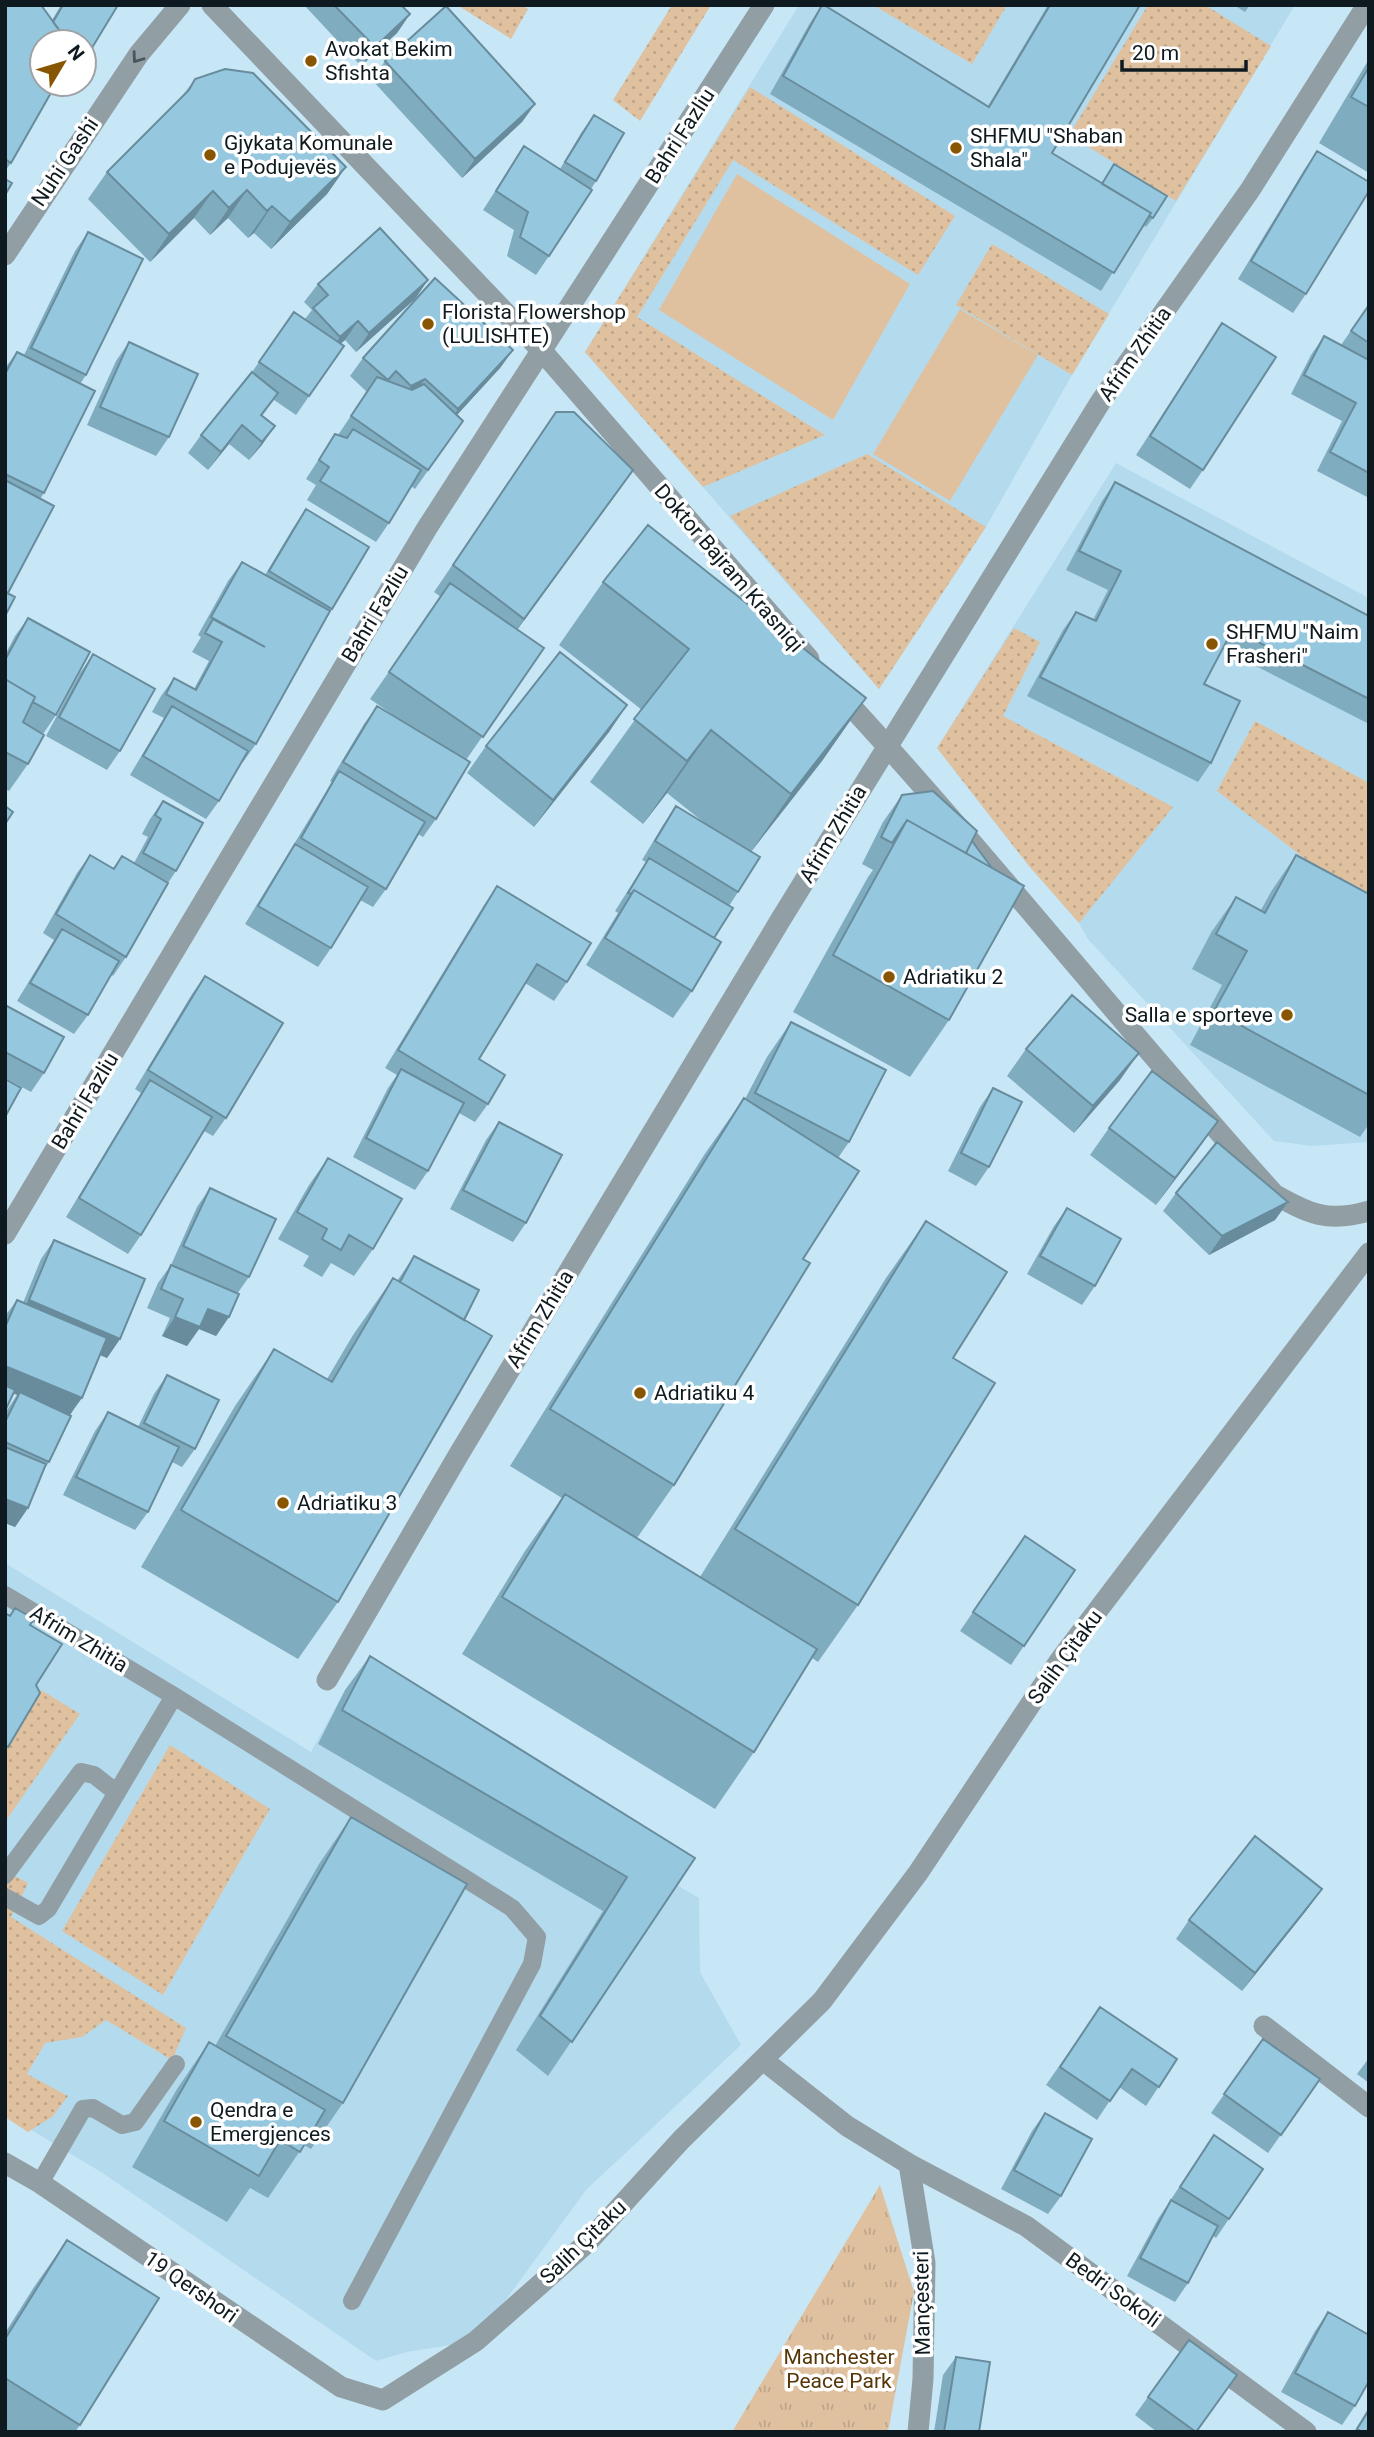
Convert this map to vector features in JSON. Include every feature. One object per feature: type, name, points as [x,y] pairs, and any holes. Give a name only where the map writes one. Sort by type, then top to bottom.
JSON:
[{"type":"street","name":"Nuhi Gashi","points":[[5,254],[139,54],[180,5]]},
{"type":"street","name":"Doktor Bajram Krasniqi","points":[[212,5],[542,351],[838,692],[889,746],[1121,1020],[1274,1194],[1308,1214],[1348,1217],[1369,1211]]},
{"type":"street","name":"Bahri Fazliu","points":[[5,1234],[427,528],[764,5]]},
{"type":"street","name":"Afrim Zhitia","points":[[327,1680],[459,1454],[1101,401],[1250,190],[1367,5]]},
{"type":"street","name":"Salih Çitaku","points":[[383,2400],[476,2341],[588,2242],[681,2140],[822,2001],[918,1873],[1060,1660],[1369,1253]]},
{"type":"street","points":[[1264,2026],[1369,2107]]},
{"type":"street","points":[[763,2060],[847,2126],[909,2164]]},
{"type":"street","name":"Mançesteri","points":[[909,2164],[925,2263],[923,2379],[918,2432]]},
{"type":"street","name":"Bedri Sokoli","points":[[909,2164],[1026,2227],[1306,2432]]},
{"type":"street","name":"19 Qershori","points":[[7,2168],[40,2183],[293,2358],[341,2387],[383,2400]]},
{"type":"lane","name":"Afrim Zhitia","points":[[5,1595],[174,1696],[512,1908],[537,1937],[532,1964],[352,2301]]},
{"type":"lane","points":[[5,1897],[39,1916],[48,1909],[174,1696]]},
{"type":"lane","points":[[5,1875],[81,1772],[94,1775],[117,1793]]},
{"type":"lane","points":[[40,2183],[83,2109],[93,2108],[122,2124],[135,2122],[176,2064]]},
{"type":"shaded area","points":[[799,5],[1295,5],[1072,375],[986,527],[879,689],[585,352]]},
{"type":"shaded area","points":[[1116,463],[1369,598],[1369,1142],[1312,1146],[1274,1141],[1087,938],[1079,923],[1029,866],[937,748]]},
{"type":"shaded area","points":[[5,1563],[311,1752],[345,1690],[699,1898],[700,1972],[741,2045],[586,2190],[476,2341],[407,2352],[376,2361],[104,2174],[5,2114]]},
{"type":"green space","points":[[457,5],[522,5],[528,9],[511,39]]},
{"type":"green space","points":[[672,5],[711,5],[640,121],[613,100]]},
{"type":"green space","points":[[873,5],[1007,5],[972,64]]},
{"type":"green space","points":[[1148,5],[1205,5],[1271,46],[1176,201],[1069,135]]},
{"type":"green space","points":[[750,87],[955,216],[918,275],[733,160],[637,317],[825,435],[703,487],[585,352]]},
{"type":"green space","points":[[737,174],[910,284],[833,420],[659,310]]},
{"type":"green space","points":[[992,244],[1109,314],[1072,375],[956,305]]},
{"type":"green space","points":[[960,309],[1038,355],[950,501],[873,454]]},
{"type":"green space","points":[[867,454],[986,527],[879,689],[730,516]]},
{"type":"green space","points":[[1014,628],[1040,642],[1003,716],[1173,807],[1079,923],[1029,866],[937,748]]},
{"type":"green space","points":[[1255,721],[1369,783],[1369,908],[1217,791]]},
{"type":"green space","points":[[41,1690],[80,1714],[5,1822],[5,1750]]},
{"type":"green space","points":[[170,1745],[270,1809],[163,1995],[62,1931]]},
{"type":"green space","points":[[5,1871],[28,1883],[11,1917],[186,2028],[172,2060],[106,2020],[82,2037],[45,2043],[27,2074],[68,2096],[52,2117],[28,2132],[5,2117]]},
{"type":"green space","name":"Manchester Peace Park","points":[[880,2185],[914,2292],[888,2432],[732,2432]]},
{"type":"building","points":[[5,5],[41,5],[58,28],[28,28],[28,98],[48,98],[11,163],[5,159]]},
{"type":"building","points":[[63,5],[118,5],[98,38],[98,28],[58,28],[53,22]]},
{"type":"building","points":[[334,5],[401,5],[410,14],[375,47]]},
{"type":"building","name":"SHFMU \"Shaban Shala\"","points":[[822,5],[989,107],[1050,5],[1140,5],[1052,153],[1151,213],[1114,273],[783,76]]},
{"type":"building","points":[[446,6],[535,104],[475,159],[385,61]]},
{"type":"building","points":[[1369,67],[1369,107],[1351,97]]},
{"type":"building","name":"Gjykata Komunale e Podujevës","points":[[225,69],[253,73],[346,167],[290,222],[272,206],[267,211],[247,190],[229,208],[213,191],[169,234],[107,172],[189,90],[195,79]]},
{"type":"building","points":[[594,115],[624,133],[596,181],[565,162]]},
{"type":"building","points":[[524,146],[592,190],[549,256],[520,237],[528,212],[496,191]]},
{"type":"building","points":[[1317,151],[1369,182],[1369,191],[1306,294],[1251,261]]},
{"type":"building","points":[[1114,164],[1167,196],[1153,218],[1149,216],[1151,213],[1102,184]]},
{"type":"building","points":[[5,179],[12,183],[5,195]]},
{"type":"building","points":[[380,228],[428,280],[369,333],[358,321],[340,337],[313,308],[328,295],[318,284]]},
{"type":"building","points":[[88,232],[143,259],[86,375],[31,348]]},
{"type":"building","points":[[435,278],[513,350],[458,409],[425,379],[411,386],[396,371],[388,380],[363,358]]},
{"type":"building","points":[[1369,305],[1369,343],[1351,331]]},
{"type":"building","points":[[294,312],[344,346],[309,396],[259,362]]},
{"type":"building","points":[[1222,323],[1276,357],[1203,470],[1150,436]]},
{"type":"building","points":[[1324,336],[1369,360],[1369,473],[1330,452],[1356,403],[1304,375]]},
{"type":"building","points":[[129,342],[198,374],[169,437],[100,407]]},
{"type":"building","points":[[17,352],[95,391],[44,493],[5,474],[5,374]]},
{"type":"building","points":[[252,372],[278,393],[261,415],[275,426],[262,442],[242,425],[221,452],[201,435]]},
{"type":"building","points":[[377,377],[412,390],[424,384],[463,421],[428,470],[351,416]]},
{"type":"building","points":[[556,412],[574,412],[633,470],[524,619],[453,565]]},
{"type":"building","points":[[353,429],[421,470],[389,523],[320,481],[329,467],[319,460],[335,434],[347,438]]},
{"type":"building","points":[[5,480],[54,506],[8,593],[5,592]]},
{"type":"building","name":"SHFMU \"Naim Frasheri\"","points":[[1115,482],[1369,616],[1369,699],[1233,629],[1204,684],[1240,701],[1211,763],[1040,677],[1076,612],[1096,621],[1121,571],[1079,551]]},
{"type":"building","points":[[306,509],[369,547],[332,609],[269,571]]},
{"type":"building","points":[[648,525],[866,698],[791,794],[711,730],[687,761],[634,719],[689,649],[603,582]]},
{"type":"building","points":[[242,562],[330,611],[256,744],[166,694],[174,678],[196,690],[222,642],[205,633],[213,619],[265,647],[211,617]]},
{"type":"building","points":[[450,583],[544,648],[483,737],[389,672]]},
{"type":"building","points":[[5,592],[15,597],[5,616]]},
{"type":"building","points":[[28,618],[90,652],[56,715],[33,702],[35,697],[5,679],[5,660]]},
{"type":"building","points":[[560,652],[627,705],[553,800],[486,746]]},
{"type":"building","points":[[93,654],[155,689],[120,751],[59,717]]},
{"type":"building","points":[[5,679],[35,697],[23,722],[44,735],[28,764],[5,752]]},
{"type":"building","points":[[172,706],[248,751],[219,801],[143,756]]},
{"type":"building","points":[[377,706],[470,762],[436,819],[343,762]]},
{"type":"building","points":[[339,771],[425,822],[386,889],[301,838]]},
{"type":"building","points":[[933,791],[977,831],[966,853],[907,820],[892,843],[881,837],[902,795]]},
{"type":"building","points":[[163,801],[203,823],[176,871],[143,853],[161,819],[155,815]]},
{"type":"building","points":[[5,806],[13,812],[5,824]]},
{"type":"building","points":[[676,806],[760,857],[738,892],[655,841]]},
{"type":"building","points":[[907,820],[1024,886],[949,1020],[833,955]]},
{"type":"building","points":[[972,841],[992,868],[966,853]]},
{"type":"building","points":[[295,844],[368,887],[331,948],[258,906]]},
{"type":"building","points":[[90,855],[114,869],[122,856],[168,883],[126,957],[56,914]]},
{"type":"building","name":"Salla e sporteve","points":[[1296,855],[1369,894],[1369,1095],[1214,1011],[1247,951],[1216,934],[1236,897],[1265,913]]},
{"type":"building","points":[[649,858],[733,908],[714,938],[634,890],[631,894],[628,893]]},
{"type":"building","points":[[497,886],[591,943],[567,982],[537,964],[479,1059],[505,1075],[488,1104],[398,1050]]},
{"type":"building","points":[[634,890],[721,942],[692,991],[605,938]]},
{"type":"building","points":[[62,929],[119,961],[88,1015],[30,983]]},
{"type":"building","points":[[205,976],[283,1023],[226,1118],[148,1070]]},
{"type":"building","points":[[1072,995],[1139,1053],[1093,1106],[1026,1049]]},
{"type":"building","points":[[5,1005],[64,1037],[44,1073],[5,1052]]},
{"type":"building","points":[[791,1022],[886,1070],[849,1142],[755,1093]]},
{"type":"building","points":[[401,1069],[464,1103],[428,1171],[366,1138]]},
{"type":"building","points":[[1152,1071],[1218,1121],[1175,1178],[1109,1128]]},
{"type":"building","points":[[5,1079],[21,1088],[5,1117]]},
{"type":"building","points":[[150,1080],[212,1117],[141,1235],[79,1198]]},
{"type":"building","points":[[993,1088],[1022,1102],[989,1167],[961,1153]]},
{"type":"building","points":[[744,1098],[859,1171],[803,1259],[810,1263],[674,1485],[550,1409]]},
{"type":"building","points":[[499,1122],[562,1155],[526,1223],[463,1190]]},
{"type":"building","points":[[1217,1142],[1288,1202],[1222,1236],[1176,1193]]},
{"type":"building","points":[[328,1158],[402,1199],[373,1249],[349,1235],[341,1250],[322,1239],[327,1229],[297,1212]]},
{"type":"building","points":[[210,1188],[276,1219],[249,1277],[183,1246]]},
{"type":"building","points":[[1067,1208],[1121,1239],[1095,1286],[1040,1256]]},
{"type":"building","points":[[926,1221],[1007,1272],[953,1358],[995,1383],[858,1605],[735,1529]]},
{"type":"building","points":[[54,1240],[145,1279],[120,1339],[29,1300]]},
{"type":"building","points":[[414,1256],[479,1290],[464,1320],[400,1282]]},
{"type":"building","points":[[171,1265],[239,1294],[229,1317],[208,1309],[200,1327],[175,1317],[183,1299],[161,1289]]},
{"type":"building","name":"Adriatiku 3","points":[[393,1278],[492,1336],[338,1602],[181,1510],[274,1349],[332,1382]]},
{"type":"building","points":[[17,1300],[107,1338],[82,1398],[5,1366],[5,1327]]},
{"type":"building","points":[[167,1375],[219,1400],[195,1449],[144,1423]]},
{"type":"building","points":[[5,1385],[15,1390],[5,1411]]},
{"type":"building","points":[[20,1392],[71,1416],[49,1462],[5,1442],[5,1422]]},
{"type":"building","points":[[108,1412],[179,1447],[148,1512],[76,1477]]},
{"type":"building","points":[[5,1447],[46,1464],[28,1508],[5,1499]]},
{"type":"building","points":[[565,1494],[817,1649],[754,1752],[502,1597]]},
{"type":"building","points":[[1025,1536],[1075,1570],[1024,1646],[973,1612]]},
{"type":"building","points":[[15,1608],[34,1619],[30,1625],[62,1644],[36,1685],[40,1693],[8,1747],[5,1745],[5,1613],[10,1616]]},
{"type":"building","points":[[370,1656],[695,1858],[572,2042],[540,2016],[627,1877],[342,1710]]},
{"type":"building","points":[[351,1817],[467,1884],[343,2103],[226,2036]]},
{"type":"building","points":[[1255,1836],[1322,1889],[1255,1973],[1189,1920]]},
{"type":"building","points":[[1100,2007],[1177,2059],[1159,2087],[1132,2069],[1110,2101],[1060,2067]]},
{"type":"building","points":[[1263,2039],[1320,2079],[1281,2135],[1224,2094]]},
{"type":"building","points":[[209,2042],[325,2110],[300,2152],[280,2140],[259,2176],[164,2121]]},
{"type":"building","points":[[1045,2113],[1092,2139],[1061,2196],[1014,2170]]},
{"type":"building","points":[[1214,2135],[1263,2169],[1229,2219],[1180,2187]]},
{"type":"building","points":[[1171,2200],[1218,2226],[1188,2283],[1140,2258]]},
{"type":"building","points":[[67,2240],[159,2298],[80,2425],[5,2378],[5,2339]]},
{"type":"building","points":[[1328,2312],[1369,2335],[1369,2381],[1355,2406],[1295,2373]]},
{"type":"building","points":[[1189,2340],[1237,2375],[1196,2432],[1148,2397]]},
{"type":"building","points":[[956,2357],[990,2362],[979,2432],[944,2432]]},
{"type":"building","points":[[1369,2410],[1369,2432],[1362,2432],[1357,2429]]},
{"type":"place","name":"Avokat Bekim Sfishta","points":[[311,61]]},
{"type":"place","name":"SHFMU \"Shaban Shala\"","points":[[956,148]]},
{"type":"place","name":"Gjykata Komunale e Podujevës","points":[[210,155]]},
{"type":"place","name":"Florista Flowershop (LULISHTE)","points":[[428,324]]},
{"type":"place","name":"SHFMU \"Naim Frasheri\"","points":[[1212,644]]},
{"type":"place","name":"Adriatiku 2","points":[[889,977]]},
{"type":"place","name":"Salla e sporteve","points":[[1287,1015]]},
{"type":"place","name":"Adriatiku 4","points":[[640,1393]]},
{"type":"place","name":"Adriatiku 3","points":[[283,1503]]},
{"type":"place","name":"Qendra e Emergjences","points":[[196,2122]]}]
